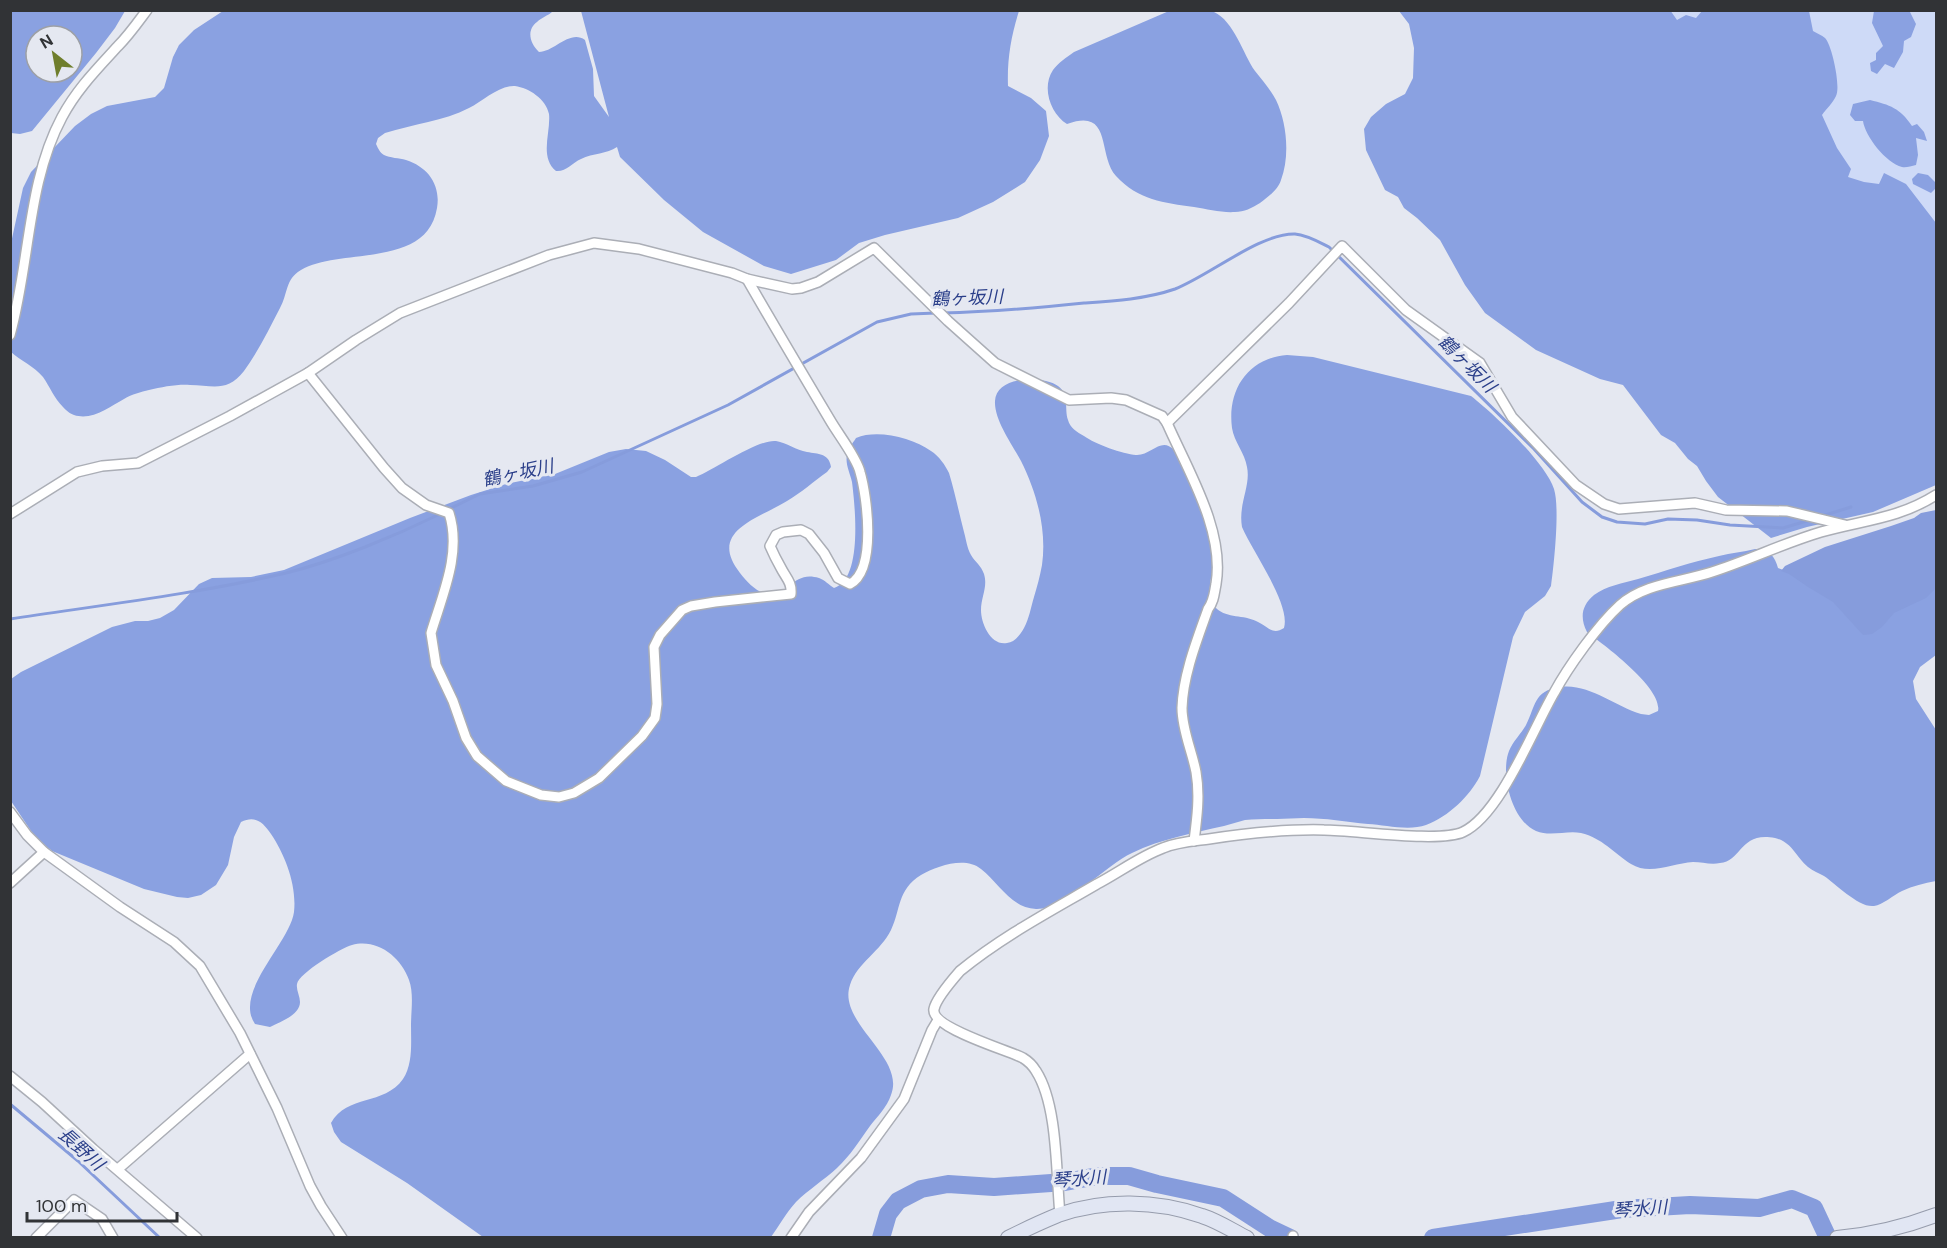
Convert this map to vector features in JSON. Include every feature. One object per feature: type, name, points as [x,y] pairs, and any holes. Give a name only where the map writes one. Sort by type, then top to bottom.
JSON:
[{"type":"main road","points":[[1008,1238],[1060,1215],[1113,1204],[1168,1207],[1204,1216],[1248,1238]]},
{"type":"main road","points":[[1838,1237],[1893,1229],[1936,1215]]},
{"type":"street","points":[[10,335],[42,164],[51,139],[76,94],[147,10]]},
{"type":"street","points":[[10,514],[77,472],[102,466],[138,463],[230,416],[308,374],[356,340],[400,313],[549,255],[594,243],[639,249],[792,289],[818,282],[874,248],[948,321],[995,363],[1069,400],[1111,398],[1126,400],[1162,416],[1167,423],[1208,515],[1216,540],[1219,567],[1213,602],[1208,609],[1187,676],[1182,708],[1184,727],[1196,773],[1198,810],[1194,841]]},
{"type":"street","points":[[1167,423],[1342,246],[1406,310],[1480,363],[1512,417],[1576,485],[1604,504],[1618,509],[1695,503],[1726,510],[1787,511],[1849,526]]},
{"type":"street","points":[[308,374],[402,488],[426,505],[449,513],[452,523],[452,563],[431,633],[431,644],[436,665],[453,701],[466,738],[477,756],[506,781],[541,795],[559,796],[574,792],[598,778],[642,736],[655,718],[657,704],[654,647],[660,635],[682,610],[715,602],[791,594],[792,587],[770,546],[776,535],[801,530],[809,534],[824,553],[838,578],[850,584],[862,571],[868,524],[860,470],[747,279]]},
{"type":"street","points":[[1060,1215],[1052,1111],[1036,1070],[1026,1060],[987,1045],[938,1020],[934,1009],[952,980],[975,960],[1013,932],[1164,848],[1235,834],[1291,829],[1345,830],[1423,836],[1462,833],[1479,820],[1499,799],[1554,692],[1603,623],[1621,604],[1646,590],[1713,572],[1792,541],[1884,519],[1936,495]]},
{"type":"street","points":[[10,812],[27,835],[44,852],[110,900],[174,942],[192,956],[200,966],[240,1032],[277,1108],[310,1186],[342,1238]]},
{"type":"street","points":[[10,883],[44,852]]},
{"type":"street","points":[[790,1238],[809,1212],[861,1158],[904,1099],[938,1020]]},
{"type":"street","points":[[118,1169],[250,1054]]},
{"type":"street","points":[[10,1076],[197,1238]]},
{"type":"street","points":[[36,1238],[74,1200],[102,1219],[113,1238]]},
{"type":"shaded area","points":[[1210,10],[1221,16],[1233,30],[1255,71],[1272,93],[1280,109],[1286,140],[1284,171],[1278,187],[1260,203],[1248,209],[1238,212],[1220,211],[1162,202],[1142,195],[1124,184],[1110,167],[1098,127],[1082,120],[1067,124],[1061,120],[1052,107],[1048,85],[1053,70],[1063,60],[1074,52],[1169,11]]},
{"type":"shaded area","points":[[1670,10],[1677,20],[1686,15],[1696,18],[1702,11],[1809,11],[1813,31],[1825,38],[1833,57],[1837,91],[1833,101],[1822,115],[1837,148],[1851,169],[1848,177],[1879,184],[1884,173],[1906,184],[1936,223],[1936,485],[1873,512],[1771,538],[1718,497],[1697,466],[1675,443],[1661,435],[1623,385],[1600,379],[1536,350],[1485,313],[1465,285],[1440,240],[1404,208],[1398,197],[1385,190],[1366,150],[1364,129],[1371,117],[1386,104],[1405,94],[1413,78],[1414,48],[1409,24],[1399,11]]},
{"type":"shaded area","points":[[10,11],[125,11],[115,28],[84,68],[84,24],[24,24],[24,84],[71,84],[32,131],[20,134],[11,133]]},
{"type":"shaded area","points":[[223,11],[553,11],[539,20],[531,29],[530,37],[533,45],[539,52],[574,37],[585,40],[593,69],[594,96],[609,117],[581,11],[1019,11],[1010,48],[1008,86],[1031,98],[1046,111],[1049,136],[1040,160],[1025,182],[993,202],[958,218],[859,243],[836,260],[791,274],[764,266],[703,232],[664,200],[620,157],[617,147],[586,157],[566,169],[556,171],[548,159],[549,114],[547,109],[536,95],[526,89],[509,86],[459,112],[385,133],[378,138],[376,144],[383,154],[414,163],[427,172],[431,178],[438,200],[430,227],[417,240],[400,248],[318,263],[301,270],[289,282],[283,303],[249,364],[238,378],[219,386],[180,385],[149,390],[130,396],[94,415],[74,415],[60,404],[39,373],[11,352],[11,243],[23,188],[31,172],[75,126],[91,114],[107,106],[155,97],[164,88],[179,45],[194,30]]},
{"type":"shaded area","points":[[1580,11],[1936,11],[1936,259]]},
{"type":"shaded area","points":[[1874,11],[1910,12],[1916,24],[1911,37],[1904,41],[1903,52],[1894,68],[1885,64],[1877,74],[1871,71],[1870,63],[1876,60],[1876,53],[1883,46],[1872,23]]},
{"type":"shaded area","points":[[1870,100],[1894,108],[1912,126],[1917,124],[1924,132],[1927,141],[1916,138],[1918,155],[1916,165],[1902,167],[1889,160],[1872,141],[1863,121],[1855,121],[1850,115],[1853,104]]},
{"type":"shaded area","points":[[1918,173],[1928,175],[1936,183],[1936,188],[1931,193],[1913,184],[1912,179]]},
{"type":"shaded area","points":[[1287,355],[1313,357],[1471,396],[1530,452],[1549,478],[1556,498],[1555,551],[1551,586],[1545,596],[1525,612],[1513,637],[1480,776],[1464,798],[1450,811],[1426,825],[1412,828],[1312,818],[1245,820],[1143,848],[1122,859],[1060,902],[1036,909],[1027,908],[1012,900],[988,875],[974,865],[951,864],[921,875],[904,893],[887,937],[858,970],[850,985],[849,999],[853,1013],[889,1067],[893,1081],[891,1095],[882,1112],[855,1148],[832,1172],[796,1202],[771,1237],[483,1237],[407,1183],[341,1142],[331,1123],[346,1108],[386,1093],[395,1087],[406,1073],[411,1053],[411,991],[405,972],[394,957],[387,951],[370,944],[347,947],[321,962],[299,979],[297,986],[300,1002],[297,1011],[270,1027],[255,1024],[250,1011],[251,997],[283,938],[294,912],[294,891],[285,861],[271,834],[262,823],[250,819],[241,822],[234,837],[228,865],[216,885],[201,895],[188,898],[144,889],[52,851],[35,837],[11,801],[11,679],[21,672],[112,627],[160,618],[174,610],[199,584],[212,578],[251,577],[284,570],[471,495],[506,484],[555,474],[609,452],[626,449],[646,451],[691,477],[696,477],[748,449],[768,442],[780,442],[828,459],[831,467],[827,472],[792,498],[740,528],[733,537],[729,547],[731,559],[749,584],[769,594],[782,591],[803,577],[821,579],[834,588],[843,582],[849,571],[855,541],[855,507],[847,458],[848,450],[856,438],[874,434],[895,436],[923,446],[937,455],[949,473],[971,555],[984,574],[981,610],[985,627],[996,641],[1001,643],[1015,640],[1027,621],[1042,565],[1043,552],[1042,525],[1032,486],[1000,424],[995,408],[997,393],[1011,382],[1021,380],[1042,380],[1058,386],[1064,393],[1070,425],[1095,442],[1117,451],[1136,455],[1165,445],[1174,450],[1180,459],[1207,526],[1213,560],[1210,592],[1213,604],[1226,614],[1251,619],[1273,631],[1280,630],[1284,628],[1285,618],[1282,605],[1242,527],[1241,519],[1248,474],[1246,462],[1233,433],[1231,414],[1237,389],[1251,369],[1273,357]]},
{"type":"shaded area","points":[[1936,510],[1936,588],[1926,598],[1894,613],[1882,627],[1872,634],[1863,635],[1833,602],[1781,571],[1785,566],[1825,547],[1914,518],[1921,513]]},
{"type":"shaded area","points":[[1755,549],[1767,551],[1773,556],[1778,568],[1794,574],[1936,586],[1936,655],[1920,667],[1913,681],[1916,699],[1936,730],[1936,881],[1906,889],[1884,902],[1868,906],[1808,867],[1790,846],[1775,838],[1763,837],[1748,842],[1733,857],[1720,863],[1693,862],[1646,869],[1631,864],[1602,842],[1588,835],[1576,832],[1542,833],[1528,826],[1520,818],[1507,784],[1507,761],[1509,751],[1526,725],[1537,700],[1545,692],[1560,687],[1581,688],[1641,714],[1649,715],[1658,711],[1657,702],[1642,679],[1587,632],[1583,622],[1586,603],[1594,595],[1615,585],[1698,561]]},
{"type":"waterway","name":"鶴ヶ坂川","points":[[942,313],[1031,308],[1153,295],[1188,283],[1266,240],[1295,234],[1329,247],[1534,449],[1582,502],[1602,517],[1617,522],[1645,524],[1668,519],[1783,528],[1810,520]]},
{"type":"waterway","name":"鶴ヶ坂川","points":[[449,509],[480,494],[533,486],[582,472],[728,405],[877,322],[911,314],[936,313]]},
{"type":"waterway","name":"鶴ヶ坂川","points":[[1822,516],[1851,507]]},
{"type":"waterway","name":"鶴ヶ坂川","points":[[10,619],[183,593],[286,573],[364,547],[440,514]]},
{"type":"waterway","name":"長野川","points":[[10,1104],[78,1161],[160,1238]]},
{"type":"waterway","name":"琴水川","points":[[881,1238],[888,1214],[898,1201],[921,1189],[948,1184],[994,1187],[1065,1182],[1098,1176],[1129,1176],[1223,1198],[1271,1229],[1290,1238]]},
{"type":"waterway","name":"琴水川","points":[[1433,1238],[1622,1209],[1690,1205],[1759,1208],[1792,1199],[1814,1208],[1828,1238]]}]
